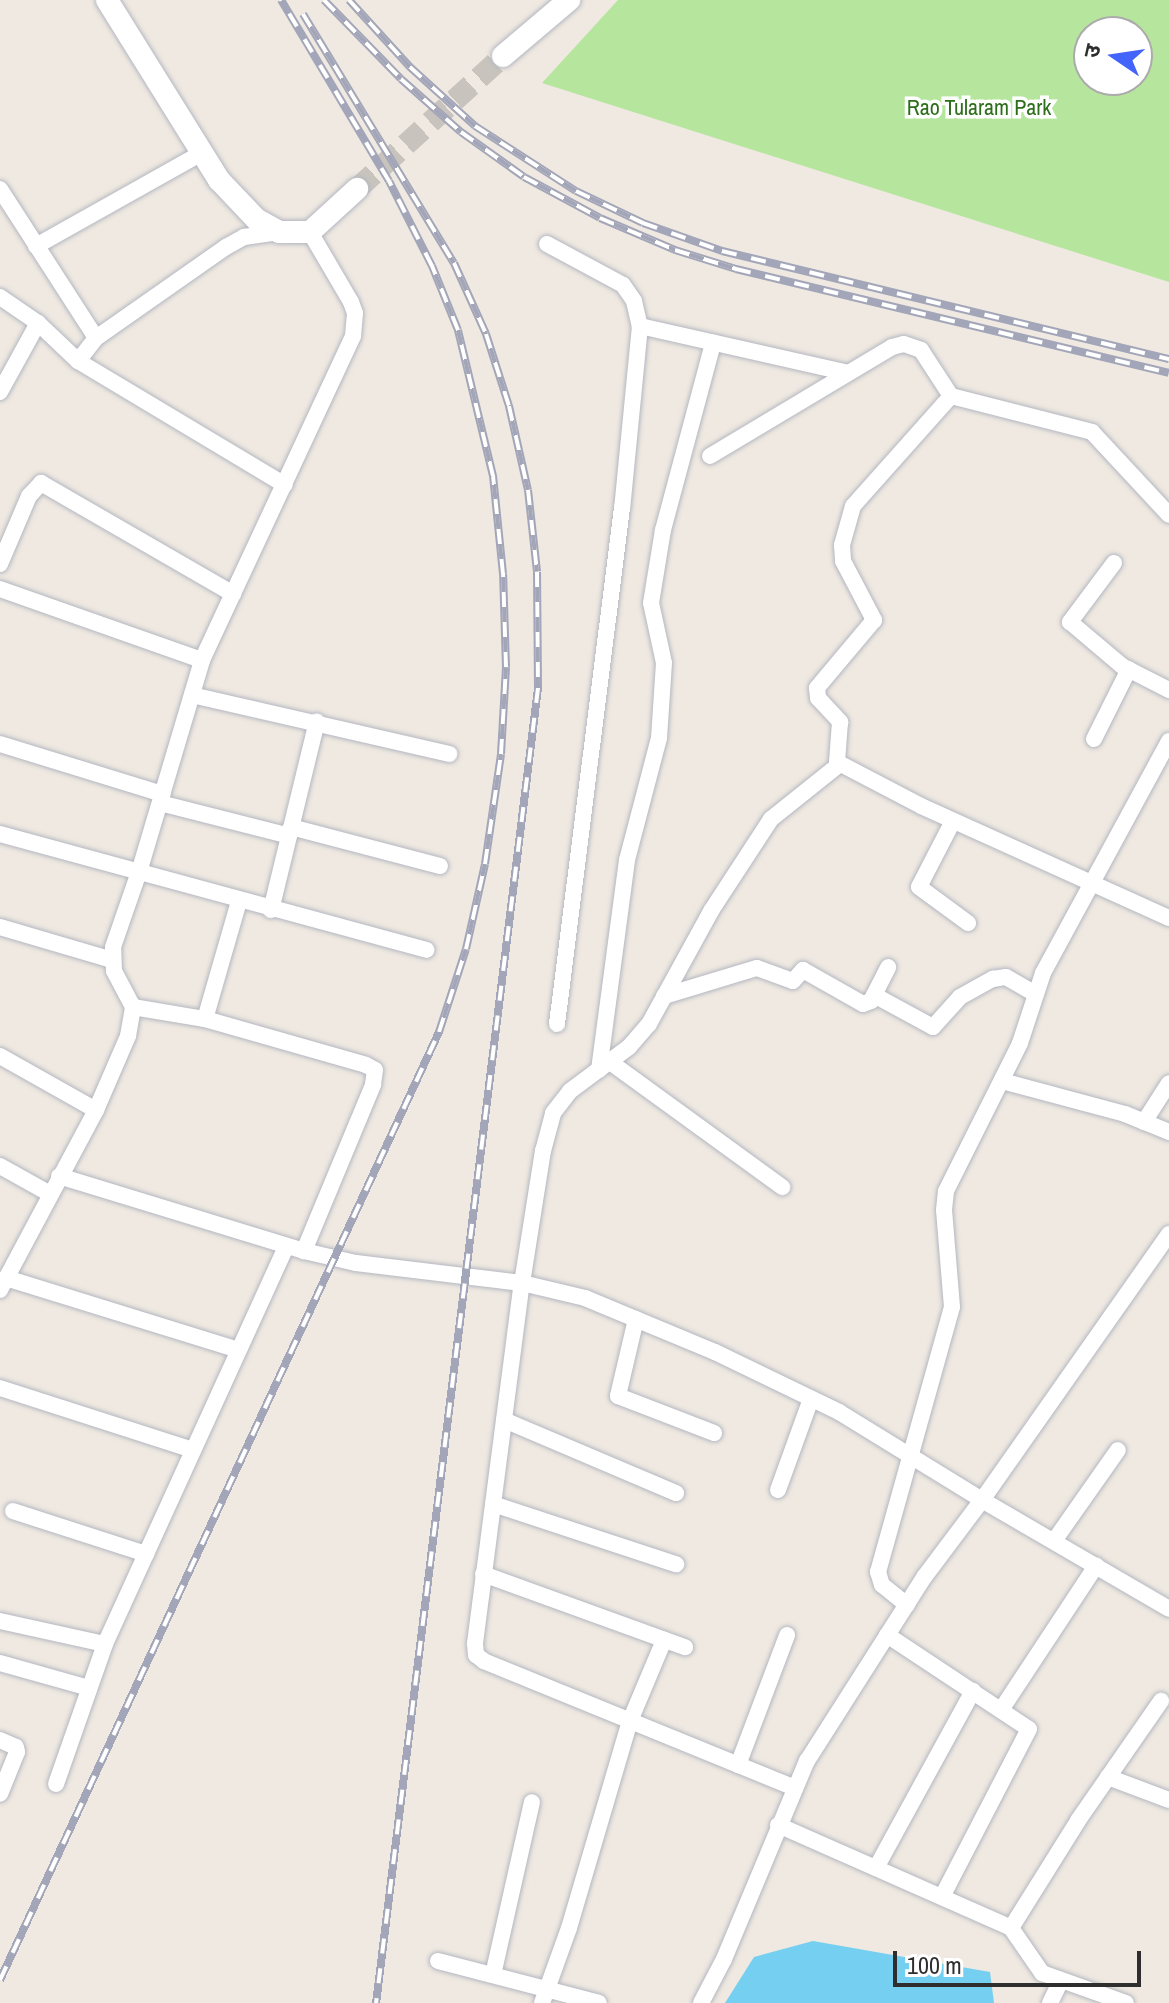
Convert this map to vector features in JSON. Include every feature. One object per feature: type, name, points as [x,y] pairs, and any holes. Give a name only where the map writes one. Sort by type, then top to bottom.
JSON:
[{"type":"street","points":[[107,0],[202,153],[236,200],[256,219],[279,232]]},
{"type":"street","points":[[503,56],[569,0]]},
{"type":"street","points":[[36,246],[202,153]]},
{"type":"street","points":[[0,189],[96,338]]},
{"type":"street","points":[[78,361],[96,338],[226,247],[244,237],[310,232],[357,189]]},
{"type":"street","points":[[238,1350],[2,1286],[96,1110],[128,1036],[133,1007],[114,971],[113,947],[162,799],[202,660],[340,369],[355,323],[351,302],[310,232]]},
{"type":"street","points":[[547,244],[623,285],[634,301],[640,326],[622,508],[557,1024]]},
{"type":"street","points":[[0,297],[38,323],[78,361],[285,485]]},
{"type":"street","points":[[0,392],[4,371],[38,323]]},
{"type":"street","points":[[640,326],[848,373]]},
{"type":"street","points":[[604,1066],[627,860],[659,738],[664,663],[651,603],[663,530],[713,343]]},
{"type":"street","points":[[710,456],[892,347],[912,345],[921,350],[951,396],[1092,432],[1169,515]]},
{"type":"street","points":[[951,396],[853,506],[842,545],[843,561],[874,620],[817,688],[818,698],[840,722],[835,757],[840,764],[953,821],[1169,918]]},
{"type":"street","points":[[0,564],[29,496],[41,483],[233,594]]},
{"type":"street","points":[[1114,563],[1070,622],[1129,669],[1169,690]]},
{"type":"street","points":[[0,589],[202,660]]},
{"type":"street","points":[[1094,739],[1129,669]]},
{"type":"street","points":[[192,695],[449,754]]},
{"type":"street","points":[[271,910],[317,722]]},
{"type":"street","points":[[907,1605],[882,1585],[878,1572],[952,1307],[944,1210],[946,1191],[1020,1043],[1043,973],[1169,741]]},
{"type":"street","points":[[0,744],[162,799],[440,866]]},
{"type":"street","points":[[795,1788],[484,1661],[476,1655],[483,1574],[522,1283],[543,1151],[553,1113],[570,1091],[629,1047],[649,1024],[711,911],[771,819],[840,764]]},
{"type":"street","points":[[953,821],[919,887],[968,923]]},
{"type":"street","points":[[0,834],[427,950]]},
{"type":"street","points":[[205,1019],[239,901]]},
{"type":"street","points":[[3,934],[112,960]]},
{"type":"street","points":[[664,996],[757,968],[793,981],[801,971],[807,971],[859,1004],[868,1004],[888,967]]},
{"type":"street","points":[[874,995],[933,1027],[960,997],[993,979],[1006,977],[1036,994]]},
{"type":"street","points":[[133,1007],[205,1019],[375,1070],[373,1085],[304,1251]]},
{"type":"street","points":[[0,1056],[96,1110]]},
{"type":"street","points":[[604,1066],[782,1187]]},
{"type":"street","points":[[1002,1081],[1169,1132]]},
{"type":"street","points":[[1144,1122],[1169,1083]]},
{"type":"street","points":[[0,1166],[50,1194]]},
{"type":"street","points":[[59,1176],[304,1251],[356,1263],[522,1283],[585,1298],[811,1399],[1169,1609]]},
{"type":"street","points":[[701,2003],[724,1959],[807,1761],[907,1605],[1169,1234]]},
{"type":"street","points":[[56,1784],[105,1644],[286,1246]]},
{"type":"street","points":[[636,1319],[618,1396],[714,1433]]},
{"type":"street","points":[[0,1388],[193,1450]]},
{"type":"street","points":[[778,1490],[811,1399]]},
{"type":"street","points":[[504,1420],[676,1493]]},
{"type":"street","points":[[1054,1541],[1118,1450]]},
{"type":"street","points":[[493,1504],[676,1564]]},
{"type":"street","points":[[13,1511],[146,1554]]},
{"type":"street","points":[[1001,1710],[1096,1566]]},
{"type":"street","points":[[483,1574],[685,1647]]},
{"type":"street","points":[[0,1621],[105,1644]]},
{"type":"street","points":[[738,1765],[787,1635]]},
{"type":"street","points":[[887,1635],[1026,1726],[1028,1732],[942,1897]]},
{"type":"street","points":[[545,1995],[569,1928],[630,1721],[664,1640]]},
{"type":"street","points":[[0,1663],[89,1688]]},
{"type":"street","points":[[876,1868],[973,1691]]},
{"type":"street","points":[[1011,1928],[1161,1701]]},
{"type":"street","points":[[0,1740],[16,1747],[17,1752],[0,1794]]},
{"type":"street","points":[[1108,1777],[1169,1800]]},
{"type":"street","points":[[493,1975],[532,1802]]},
{"type":"street","points":[[778,1825],[1011,1928],[1042,1973],[1126,2003]]},
{"type":"street","points":[[438,1961],[493,1975],[545,1995],[599,2003]]},
{"type":"street","points":[[1050,2003],[1061,1980]]},
{"type":"green space","name":"Rao Tularam Park","points":[[618,0],[1169,0],[1169,282],[542,83]]},
{"type":"water","points":[[813,1941],[990,1972],[994,2003],[725,2003],[754,1957]]},
{"type":"tunnel","points":[[357,189],[503,56]]},
{"type":"railway","points":[[0,1980],[439,1032],[466,949],[485,864],[501,754],[506,667],[503,574],[493,476],[458,330],[432,266],[389,181],[281,0]]},
{"type":"railway","points":[[324,0],[401,79],[461,132],[524,177],[600,218],[675,250],[736,269],[1169,373]]},
{"type":"railway","points":[[349,0],[410,67],[475,126],[576,191],[643,223],[722,251],[1169,359]]},
{"type":"railway","points":[[303,14],[454,263],[486,334],[509,406],[528,490],[537,572],[538,688],[376,2003]]}]
